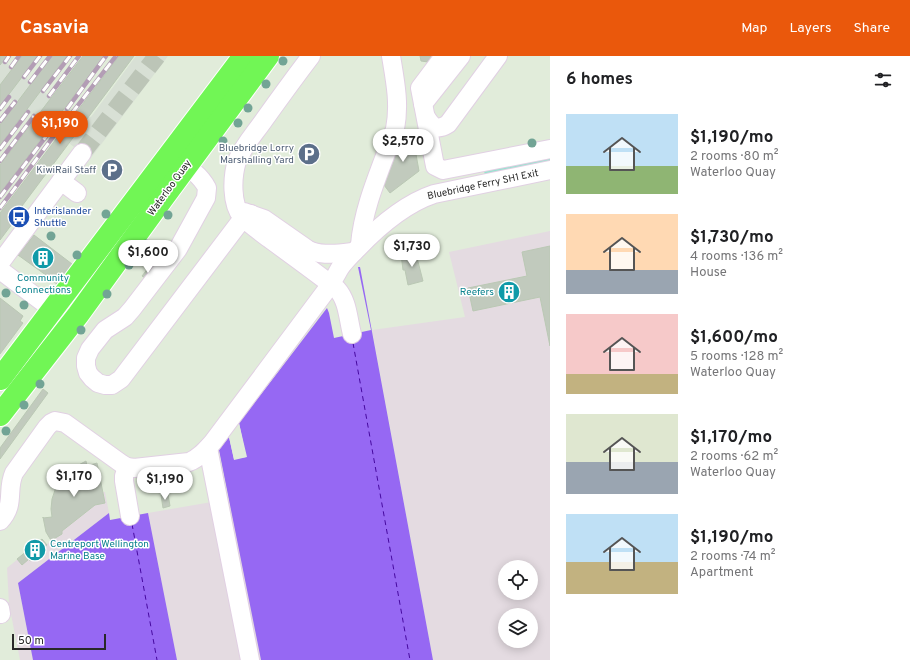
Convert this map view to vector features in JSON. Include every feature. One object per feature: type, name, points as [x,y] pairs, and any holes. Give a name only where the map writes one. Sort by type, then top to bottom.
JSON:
[{"type":"main road","name":"Waterloo Quay","points":[[0,379],[244,56]]},
{"type":"main road","name":"Waterloo Quay","points":[[0,415],[78,316],[131,242],[193,172],[201,147],[268,56]]},
{"type":"main road","points":[[52,309],[61,311],[68,307],[102,264],[131,242]]},
{"type":"lane","points":[[311,56],[254,134],[238,160],[235,168],[235,203],[260,231],[331,284],[342,294],[352,334]]},
{"type":"lane","points":[[244,214],[264,219],[312,252],[328,254],[357,248],[367,206],[395,129],[397,119],[397,90],[391,56]]},
{"type":"lane","points":[[441,168],[423,103],[444,56]]},
{"type":"lane","points":[[423,103],[461,56]]},
{"type":"lane","points":[[423,103],[429,123],[436,128],[441,128],[448,124],[498,56]]},
{"type":"lane","points":[[441,128],[441,168]]},
{"type":"lane","points":[[441,168],[550,149]]},
{"type":"lane","points":[[0,263],[82,153]]},
{"type":"lane","points":[[161,167],[168,163],[183,164],[193,172],[207,188],[206,198],[178,249],[132,309],[125,316],[105,330],[90,349],[86,358],[86,366],[88,373],[98,383],[112,385],[121,379],[244,214]]},
{"type":"lane","name":"Bluebridge Ferry SH1 Exit","points":[[127,467],[134,468],[189,462],[198,458],[208,448],[331,284],[340,267],[357,248],[410,204],[434,194],[550,170]]},
{"type":"lane","points":[[61,181],[77,193]]},
{"type":"lane","points":[[0,270],[52,309]]},
{"type":"lane","points":[[0,521],[8,509],[14,473],[44,431],[51,423],[56,421],[65,423],[127,467],[124,481],[130,516]]},
{"type":"lane","points":[[208,448],[250,660]]},
{"type":"shaded area","points":[[136,56],[168,56],[90,159],[0,91],[0,58],[78,118],[91,117]]},
{"type":"shaded area","points":[[550,158],[550,163],[485,176],[484,170]]},
{"type":"shaded area","points":[[550,231],[550,660],[433,660],[372,330],[465,317],[449,252]]},
{"type":"shaded area","points":[[358,267],[360,267],[433,660],[261,660],[219,450],[229,437],[234,459],[246,457],[239,423],[327,308],[334,338],[371,330]]},
{"type":"shaded area","points":[[103,492],[105,492],[109,513],[18,583],[33,660],[20,660],[9,604],[7,568],[18,559],[30,560],[36,553],[51,541],[52,542],[52,540],[62,534],[62,531],[95,505],[105,503]]},
{"type":"shaded area","points":[[229,499],[261,660],[177,660],[148,513]]},
{"type":"shaded area","points":[[109,513],[110,520],[148,513],[177,660],[33,660],[18,583]]},
{"type":"pier","points":[[239,423],[247,457],[234,460],[230,436],[235,457],[244,455],[238,425]]},
{"type":"building","points":[[0,56],[7,56],[0,65]]},
{"type":"building","points":[[22,56],[38,56],[0,106],[0,85]]},
{"type":"building","points":[[52,56],[67,56],[0,145],[0,125]]},
{"type":"building","points":[[83,56],[104,56],[0,193],[0,165]]},
{"type":"building","points":[[119,56],[134,56],[22,206],[24,208],[0,240],[0,213]]},
{"type":"building","points":[[420,56],[431,56],[428,62],[421,61]]},
{"type":"building","points":[[412,132],[419,171],[390,193],[384,185],[402,133]]},
{"type":"building","name":"Community Connections","points":[[34,235],[72,264],[57,284],[18,255]]},
{"type":"building","name":"Reefers","points":[[550,246],[550,346],[540,297],[473,311],[468,288],[527,276],[522,252]]},
{"type":"building","points":[[415,250],[423,281],[408,285],[405,270],[403,270],[401,254]]},
{"type":"building","points":[[149,267],[154,271],[148,280],[142,276]]},
{"type":"building","points":[[0,298],[23,316],[20,321],[23,323],[0,354]]},
{"type":"building","points":[[43,389],[48,393],[0,459],[0,448]]},
{"type":"building","points":[[86,461],[87,466],[97,463],[105,503],[95,505],[62,531],[62,534],[52,540],[53,542],[46,532],[43,518],[52,517],[52,499],[56,487],[61,479],[73,468]]},
{"type":"building","points":[[168,494],[170,506],[163,508],[161,495]]},
{"type":"building","name":"Centreport Wellington Marine Base","points":[[42,539],[47,545],[36,553],[38,555],[30,561],[29,559],[22,565],[17,559]]},
{"type":"ferry route","points":[[353,343],[410,660]]},
{"type":"ferry route","points":[[132,524],[157,660]]},
{"type":"tunnel","points":[[82,153],[157,56]]},
{"type":"railway","points":[[5,62],[9,56]]},
{"type":"railway","points":[[11,67],[19,56]]},
{"type":"railway","points":[[24,77],[40,56]]},
{"type":"railway","points":[[30,82],[50,56]]},
{"type":"railway","points":[[43,91],[70,56]]},
{"type":"railway","points":[[49,96],[79,56]]},
{"type":"railway","points":[[67,109],[106,56]]},
{"type":"railway","points":[[72,113],[116,56]]},
{"type":"railway","points":[[0,109],[9,97]]},
{"type":"railway","points":[[0,121],[15,102]]},
{"type":"railway","points":[[0,149],[28,112]]},
{"type":"railway","points":[[0,161],[34,116]]},
{"type":"railway","points":[[0,197],[51,130]]},
{"type":"railway","points":[[0,208],[56,133]]},
{"type":"place","name":"Bluebridge Lorry Marshalling Yard","points":[[309,154]]},
{"type":"place","name":"KiwiRail Staff","points":[[112,170]]},
{"type":"place","name":"Interislander Shuttle","points":[[19,217]]},
{"type":"place","name":"Community Connections","points":[[43,258]]},
{"type":"place","name":"Reefers","points":[[509,292]]},
{"type":"place","name":"Centreport Wellington Marine Base","points":[[35,550]]}]
